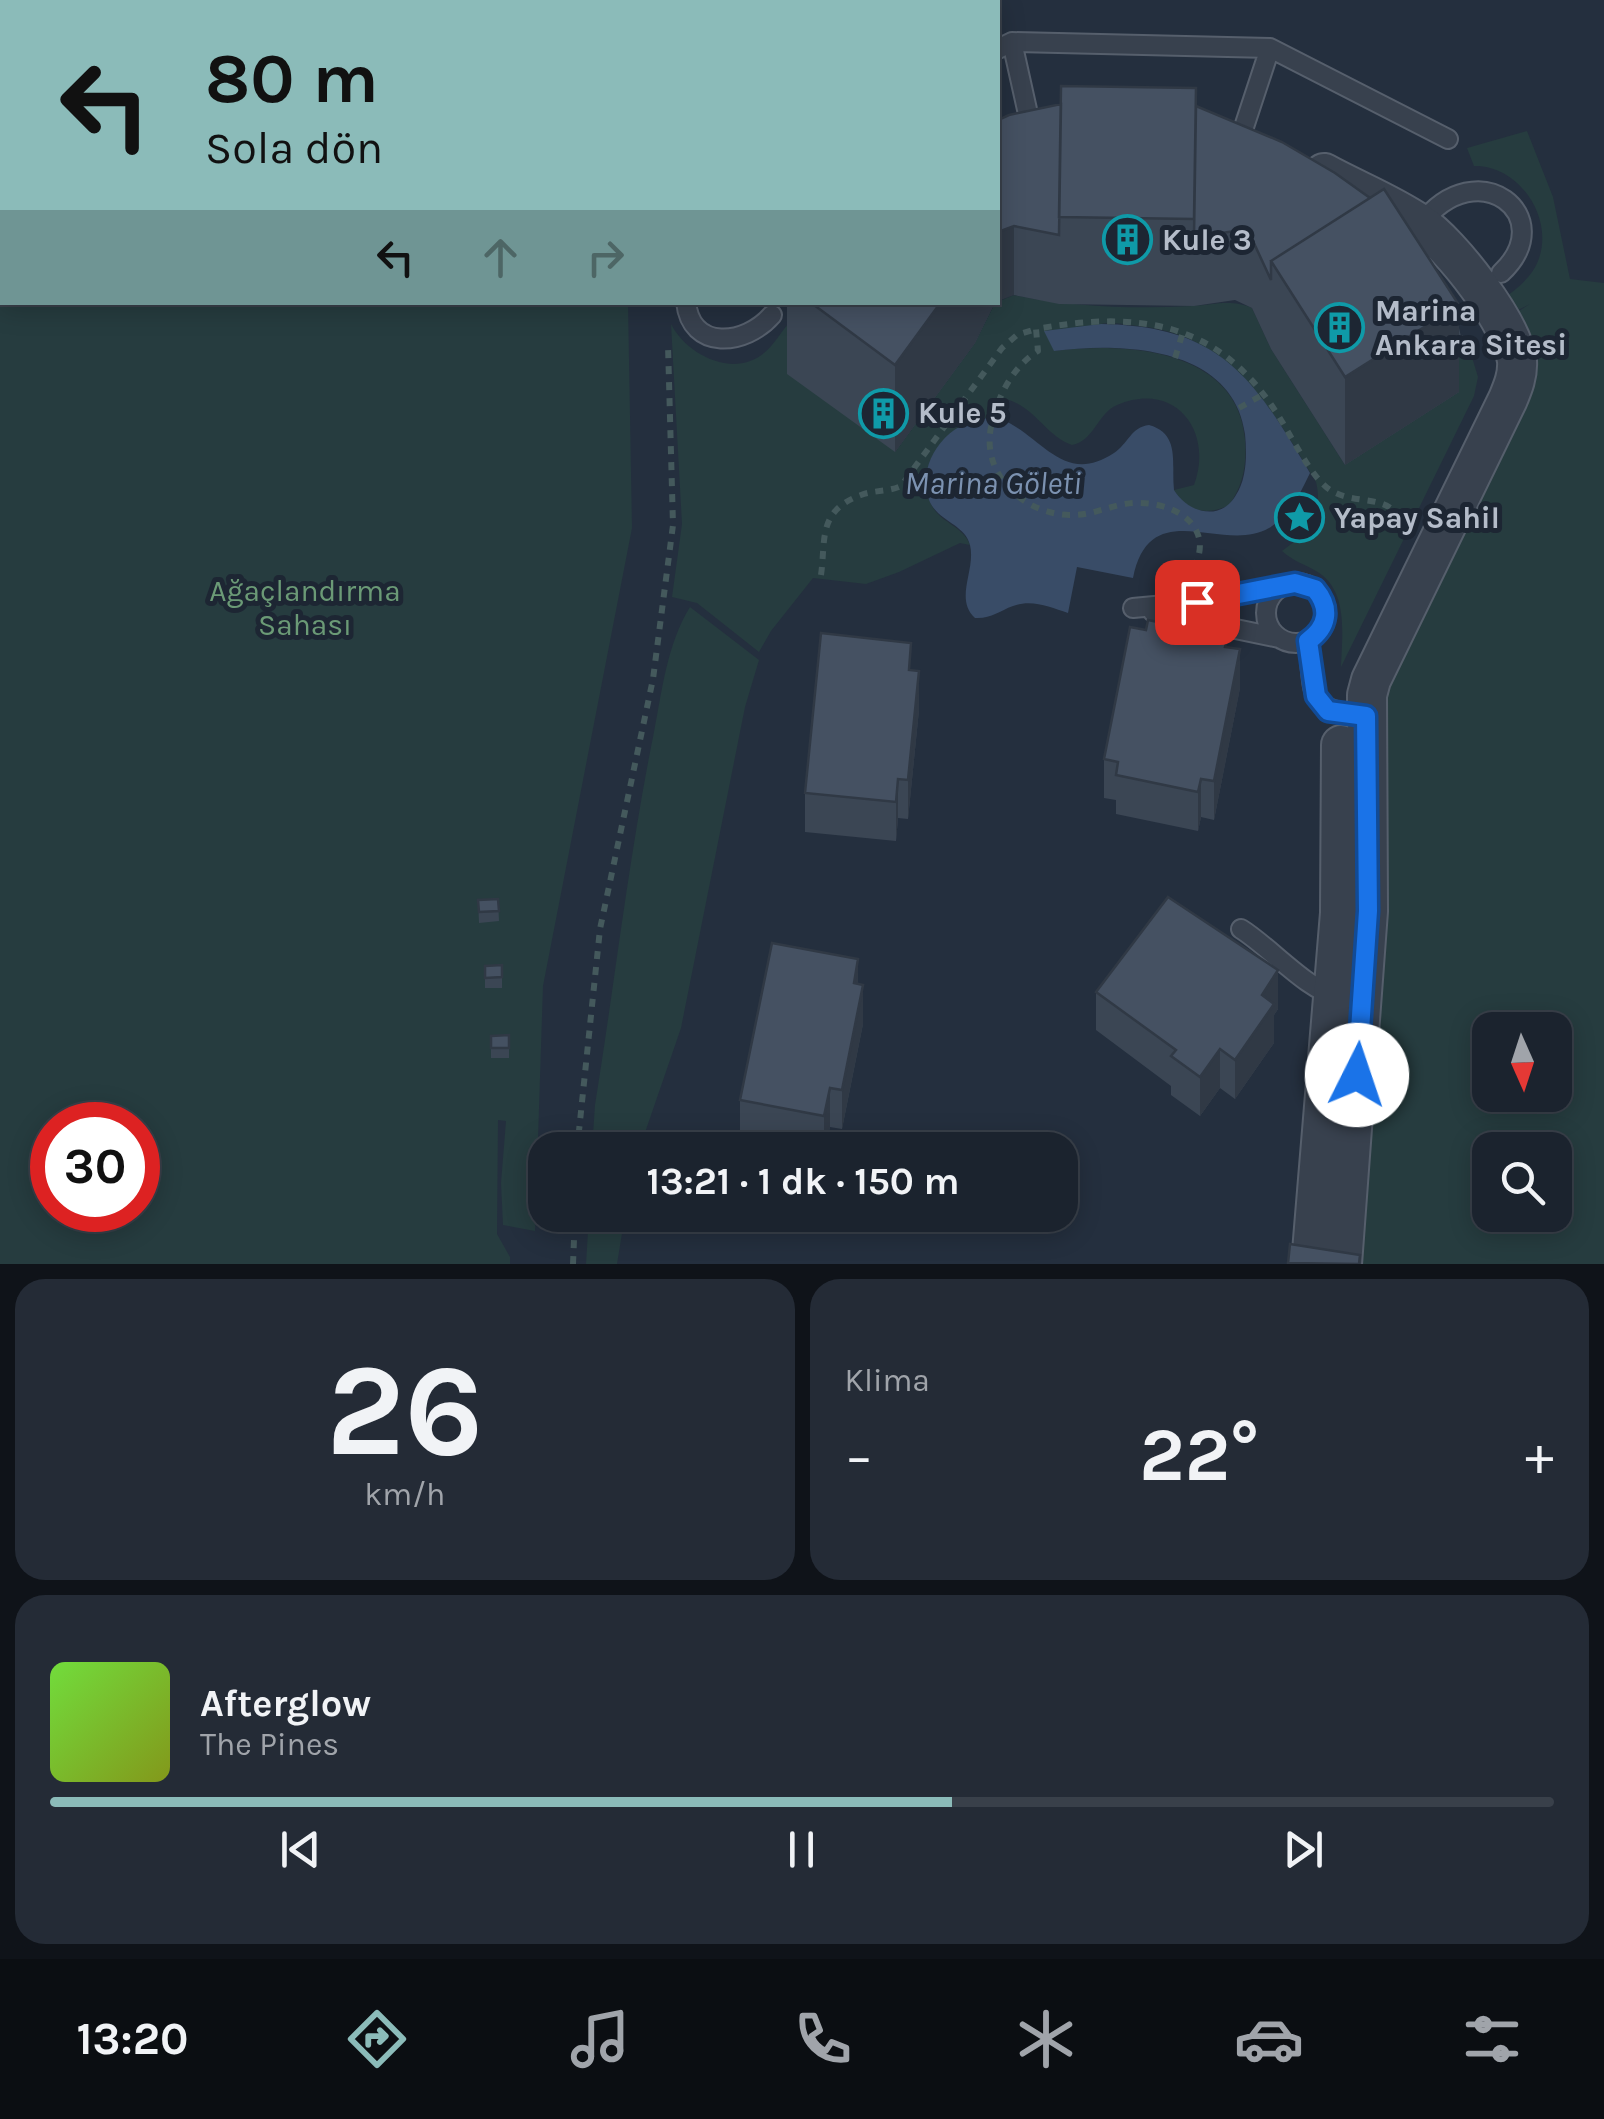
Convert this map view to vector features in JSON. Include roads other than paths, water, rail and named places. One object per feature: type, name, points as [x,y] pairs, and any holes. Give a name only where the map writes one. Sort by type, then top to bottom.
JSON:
[{"type":"street","points":[[1014,131],[1068,125]]},
{"type":"street","points":[[1204,129],[1270,144],[1421,224],[1452,250],[1514,345],[1516,380],[1354,714]]},
{"type":"street","points":[[1311,1264],[1348,997],[1368,911],[1349,678],[1498,375],[1498,354],[1488,334],[1421,224]]},
{"type":"street","points":[[1342,1264],[1349,1189],[1348,997]]},
{"type":"lane","points":[[1014,131],[1005,45],[1270,48],[1448,139]]},
{"type":"lane","points":[[1270,48],[1270,144]]},
{"type":"lane","points":[[1421,224],[1432,209],[1460,192],[1481,190],[1504,199],[1518,217],[1522,242],[1518,254],[1501,273]]},
{"type":"lane","points":[[687,305],[698,328],[717,338],[739,339],[752,334],[772,315]]},
{"type":"lane","points":[[1295,583],[1315,589],[1326,606],[1323,627],[1308,641],[1298,643],[1133,608],[1197,602],[1285,585],[1295,583]]},
{"type":"lane","points":[[1279,638],[1268,624],[1267,605],[1285,585]]},
{"type":"lane","points":[[1308,641],[1316,696],[1322,706],[1354,714]]},
{"type":"lane","points":[[1241,929],[1310,985],[1348,997]]},
{"type":"water","name":"Marina Göleti","points":[[1101,324],[1176,335],[1229,363],[1270,410],[1310,473],[1289,511],[1269,528],[1231,535],[1171,532],[1155,538],[1142,553],[1133,578],[1077,567],[1068,613],[1027,603],[975,618],[966,602],[970,545],[963,532],[933,507],[926,484],[934,453],[944,439],[971,421],[1003,420],[1067,462],[1081,464],[1097,462],[1114,453],[1138,429],[1149,425],[1166,435],[1170,443],[1174,490],[1187,504],[1205,511],[1222,509],[1240,488],[1245,434],[1236,405],[1220,383],[1197,367],[1141,350],[1054,351],[1044,331]]},
{"type":"place","name":"Kule 3","points":[[1127,240]]},
{"type":"place","name":"Marina Ankara Sitesi","points":[[1340,328]]},
{"type":"place","name":"Kule 5","points":[[883,413]]},
{"type":"place","name":"Yapay Sahil","points":[[1299,518]]},
{"type":"park label","name":"Ağaçlandırma Sahası","points":[[305,608]]}]
